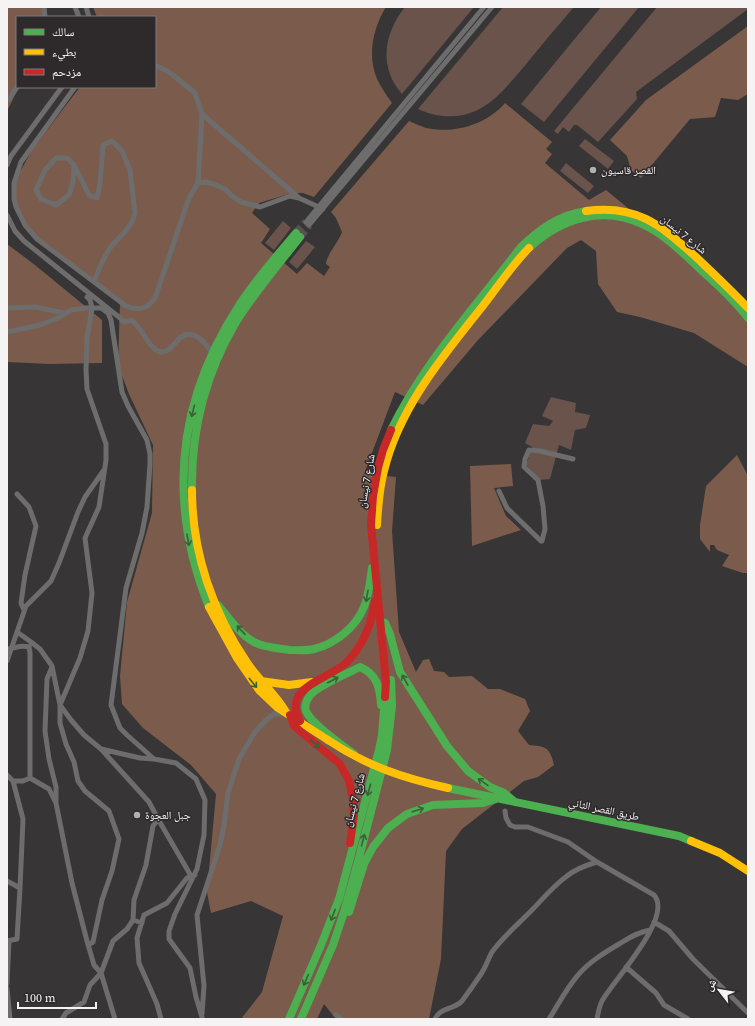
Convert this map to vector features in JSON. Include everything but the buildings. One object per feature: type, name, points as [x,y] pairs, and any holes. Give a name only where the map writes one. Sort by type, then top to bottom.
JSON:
[{"type":"main road","name":"شارع 7 نيسان","points":[[289,1019],[339,899],[382,736],[386,682],[374,557],[372,501],[378,466],[383,449],[395,422],[424,373],[521,247],[555,220],[586,211],[608,209],[625,212],[640,216],[657,224],[673,236],[748,308]]},
{"type":"main road","name":"شارع 7 نيسان","points":[[301,1019],[333,945],[344,912],[387,750],[392,706],[377,524],[378,501],[389,451],[400,425],[428,376],[526,251],[541,236],[558,226],[586,216],[608,215],[623,217],[654,230],[669,241],[732,299],[748,318]]},
{"type":"main road","points":[[330,738],[289,715],[266,698],[248,677],[216,621],[207,602],[190,549],[185,512],[184,470],[186,444],[196,400],[213,354],[230,320],[247,294],[298,235],[252,298],[230,334],[213,370],[195,430],[191,468],[192,510],[200,555],[213,599],[242,655],[289,715],[294,726],[340,764],[349,781],[353,799],[354,816],[350,836],[350,857]]},
{"type":"main road","points":[[213,599],[247,637],[260,645],[291,650],[316,648],[340,636],[361,613],[366,603],[374,557]]},
{"type":"main road","points":[[300,721],[295,703],[298,696],[309,686],[341,668],[353,656],[367,633],[373,617],[377,587]]},
{"type":"main road","points":[[384,623],[389,631],[395,659],[400,672],[447,746],[468,771],[490,786],[504,793],[516,803]]},
{"type":"main road","points":[[330,738],[306,710],[306,702],[310,694],[317,689],[360,667],[367,669],[372,673],[378,686],[381,705],[379,720],[382,736]]},
{"type":"main road","points":[[261,681],[289,685],[317,681]]},
{"type":"main road","name":"طريق القصر الثاني","points":[[330,738],[347,753],[365,762],[424,783],[679,836],[720,853],[748,871]]},
{"type":"main road","points":[[333,945],[351,907],[364,864],[373,847],[388,828],[406,814],[433,806],[483,803],[497,799]]},
{"type":"street","points":[[308,223],[484,7]]},
{"type":"street","points":[[320,208],[492,7]]},
{"type":"street","points":[[74,88],[21,162],[14,183],[14,199],[20,217],[30,232],[119,302],[130,308],[143,308],[150,304],[158,294],[189,198],[198,183],[202,114],[195,93],[169,72],[156,65]]},
{"type":"street","points":[[9,99],[16,88]]},
{"type":"street","points":[[7,165],[11,156],[61,88]]},
{"type":"street","points":[[202,114],[299,198]]},
{"type":"street","points":[[74,165],[73,182],[69,195],[56,205],[40,199],[36,190],[45,170],[56,158],[67,158],[74,165],[89,195],[97,198],[100,184],[103,145],[112,141],[122,151],[130,170],[135,213],[134,219],[107,254],[94,282]]},
{"type":"street","points":[[198,183],[206,182],[213,184],[225,189],[241,202],[260,207],[290,196],[299,198],[320,208]]},
{"type":"street","points":[[7,215],[15,231],[24,241],[126,322]]},
{"type":"street","points":[[60,705],[80,658],[88,631],[92,593],[86,538],[99,508],[106,460],[106,444],[88,396],[86,380],[87,338],[92,308],[90,300],[87,297]]},
{"type":"street","points":[[7,308],[35,307],[64,313]]},
{"type":"street","points":[[7,332],[58,318],[71,310],[101,308],[110,316],[122,392],[147,440],[149,446],[150,464],[148,503],[142,533],[131,566],[126,588],[110,704],[120,728],[154,759]]},
{"type":"street","points":[[111,320],[116,319],[126,322],[131,320],[142,331],[151,345],[160,352],[167,351],[181,336],[189,334],[194,335],[203,342],[213,354]]},
{"type":"street","points":[[499,491],[507,508],[542,541],[545,529],[543,506],[538,480],[524,467],[525,459],[529,450],[540,451],[573,459]]},
{"type":"street","points":[[7,661],[9,649],[26,606],[51,580],[60,563],[78,512],[85,497],[104,470]]},
{"type":"street","points":[[17,494],[29,507],[36,526],[21,603],[24,611]]},
{"type":"street","points":[[17,632],[30,645],[30,778]]},
{"type":"street","points":[[9,649],[21,645],[30,645],[40,649],[52,666],[60,705],[60,723],[66,744],[74,762],[78,781],[85,791],[109,812],[119,839],[112,871],[102,900],[93,942],[88,945]]},
{"type":"street","points":[[52,666],[47,679],[45,732],[49,759],[56,787],[56,803],[72,883],[88,945],[94,965],[101,972],[115,1019]]},
{"type":"street","points":[[60,705],[84,735],[101,749],[149,802],[193,875]]},
{"type":"street","points":[[202,1018],[204,986],[196,915],[220,845],[228,793],[239,759],[255,732],[274,714],[289,715]]},
{"type":"street","points":[[101,749],[140,758],[176,763],[196,779],[205,800],[204,835],[197,870],[193,875],[175,914],[169,931],[169,939],[190,968],[202,1018]]},
{"type":"street","points":[[7,774],[13,782],[23,819],[17,938],[8,941],[7,984]]},
{"type":"street","points":[[13,782],[23,781],[30,778]]},
{"type":"street","points":[[30,778],[49,789],[56,803]]},
{"type":"street","points":[[505,811],[506,818],[510,825],[515,827],[528,827],[556,836],[577,847],[597,862],[656,897],[659,906],[654,922],[642,947],[603,1000],[597,1019]]},
{"type":"street","points":[[62,1019],[66,1013],[84,1002],[90,985],[101,972],[113,941],[127,929],[133,920],[134,900],[146,865],[153,826],[158,819]]},
{"type":"street","points":[[435,1019],[442,1011],[460,1003],[482,973],[492,952],[511,929],[530,912],[544,896],[566,876],[586,865],[597,862]]},
{"type":"street","points":[[161,1019],[157,1004],[139,963],[137,938],[144,915],[167,903],[186,878],[193,875]]},
{"type":"street","points":[[7,881],[20,888]]},
{"type":"street","points":[[133,920],[142,923]]},
{"type":"street","points":[[654,922],[669,931],[693,959],[748,1013]]},
{"type":"street","points":[[549,1019],[577,976],[590,963],[608,950],[632,936],[650,930]]},
{"type":"street","points":[[626,967],[656,993],[664,1005],[688,1019]]},
{"type":"street","points":[[7,988],[10,1019]]},
{"type":"street","points":[[336,1015],[342,1019]]},
{"type":"shaded area","points":[[7,7],[47,7],[44,16],[16,16],[16,88],[18,88],[7,111]]},
{"type":"shaded area","points":[[93,7],[386,7],[381,15],[375,33],[372,61],[377,79],[392,103],[314,197],[303,193],[292,193],[259,203],[252,213],[270,229],[261,243],[297,274],[307,263],[324,276],[330,267],[326,264],[328,256],[342,232],[336,218],[331,212],[409,121],[426,128],[437,130],[458,129],[489,117],[505,103],[552,142],[546,149],[552,154],[545,163],[589,200],[606,190],[642,220],[744,316],[748,323],[748,367],[694,333],[640,317],[617,312],[598,284],[596,251],[581,240],[567,248],[478,340],[423,405],[395,392],[364,474],[396,477],[392,531],[399,632],[416,672],[423,660],[429,659],[434,671],[444,672],[449,677],[472,676],[488,689],[500,689],[525,699],[530,711],[518,731],[529,745],[543,747],[549,751],[554,765],[538,777],[524,781],[462,829],[446,851],[441,959],[429,1019],[336,1019],[324,1004],[317,1019],[241,1019],[262,992],[283,916],[251,901],[211,913],[207,892],[216,794],[191,765],[143,728],[122,704],[120,676],[127,602],[152,513],[153,445],[129,394],[118,365],[120,302],[33,235],[13,203],[15,181],[32,150],[79,88],[156,88],[156,16],[97,16]]},
{"type":"shaded area","points":[[405,7],[474,7],[402,94],[394,84],[389,73],[387,50],[388,39],[392,28]]},
{"type":"shaded area","points":[[503,7],[574,7],[512,81],[488,104],[468,114],[456,116],[437,115],[418,109]]},
{"type":"shaded area","points":[[601,7],[639,7],[544,122],[521,104]]},
{"type":"shaded area","points":[[657,7],[748,7],[748,9],[636,92],[637,99],[598,142],[577,125],[574,125],[569,132],[563,127],[558,134],[554,131]]},
{"type":"shaded area","points":[[748,26],[748,94],[738,100],[721,98],[715,117],[690,119],[641,178],[631,170],[627,156],[610,140],[646,100]]},
{"type":"shaded area","points":[[585,139],[614,161],[608,169],[579,146]]},
{"type":"shaded area","points":[[566,163],[594,186],[588,193],[560,171]]},
{"type":"shaded area","points":[[283,221],[291,228],[274,250],[265,243]]},
{"type":"shaded area","points":[[306,241],[315,247],[297,269],[289,262]]},
{"type":"shaded area","points":[[7,244],[102,320],[102,363],[50,364],[7,362]]},
{"type":"shaded area","points":[[551,397],[576,403],[575,412],[590,415],[586,428],[575,430],[571,450],[559,445],[550,479],[539,480],[526,465],[532,447],[525,443],[533,424],[549,426],[553,421],[542,416]]},
{"type":"shaded area","points":[[737,455],[748,476],[748,573],[743,573],[722,566],[729,555],[717,550],[714,545],[710,545],[710,552],[700,539],[700,525],[706,486]]},
{"type":"shaded area","points":[[511,464],[513,486],[494,488],[506,516],[521,530],[472,546],[470,466]]},
{"type":"tunnel","points":[[296,233],[306,222]]},
{"type":"tunnel","points":[[300,237],[309,225]]},
{"type":"traffic: fast","points":[[391,430],[404,405],[435,358],[521,247],[535,234],[559,219],[586,211]]},
{"type":"traffic: fast","points":[[529,248],[541,238],[569,222],[598,216],[613,216],[629,219],[652,229],[673,244],[725,292],[748,318]]},
{"type":"traffic: fast","points":[[209,607],[196,568],[187,529],[184,490],[185,452],[191,414],[203,377],[219,340],[246,295],[296,233]]},
{"type":"traffic: fast","points":[[192,490],[192,468],[198,424],[202,403],[216,361],[225,341],[243,311],[300,237]]},
{"type":"traffic: fast","points":[[218,605],[239,630],[249,639],[258,644],[267,647],[290,650],[314,649],[322,647],[337,639],[356,621],[366,602],[372,568]]},
{"type":"traffic: fast","points":[[385,623],[390,634],[400,672],[447,746],[468,771],[490,787],[504,793],[515,802]]},
{"type":"traffic: fast","points":[[354,754],[327,734],[309,716],[305,708],[309,696],[321,687],[360,667],[366,670],[374,678],[380,693],[381,705]]},
{"type":"traffic: fast","points":[[301,1019],[333,945],[359,858],[387,750],[392,706],[391,680]]},
{"type":"traffic: fast","points":[[289,1019],[339,899],[379,750],[382,735],[385,697]]},
{"type":"traffic: fast","points":[[448,788],[679,836],[691,841]]},
{"type":"traffic: fast","points":[[349,912],[364,864],[373,847],[388,828],[407,814],[433,805],[483,803],[496,799]]},
{"type":"traffic: slow","points":[[586,211],[620,211],[634,214],[659,226],[695,256],[748,308]]},
{"type":"traffic: slow","points":[[377,525],[382,478],[391,448],[411,404],[452,344],[529,248]]},
{"type":"traffic: slow","points":[[192,490],[193,513],[200,559],[215,603],[224,624],[248,664],[286,712]]},
{"type":"traffic: slow","points":[[209,607],[237,658],[259,690],[278,708],[328,740]]},
{"type":"traffic: slow","points":[[261,681],[289,685],[312,682]]},
{"type":"traffic: slow","points":[[328,740],[371,764],[416,780],[448,788]]},
{"type":"traffic: slow","points":[[691,841],[720,853],[748,871]]},
{"type":"traffic: jam","points":[[385,697],[386,682],[371,525],[373,496],[378,468],[391,430]]},
{"type":"traffic: jam","points":[[300,721],[296,709],[297,700],[302,692],[310,685],[339,668],[353,655],[366,634],[375,601]]},
{"type":"traffic: jam","points":[[290,715],[294,726],[340,764],[349,781],[353,799],[354,816],[350,843]]},
{"type":"place","name":"القصر قاسيون","points":[[593,170]]},
{"type":"place","name":"جبل العجوة","points":[[137,815]]}]
